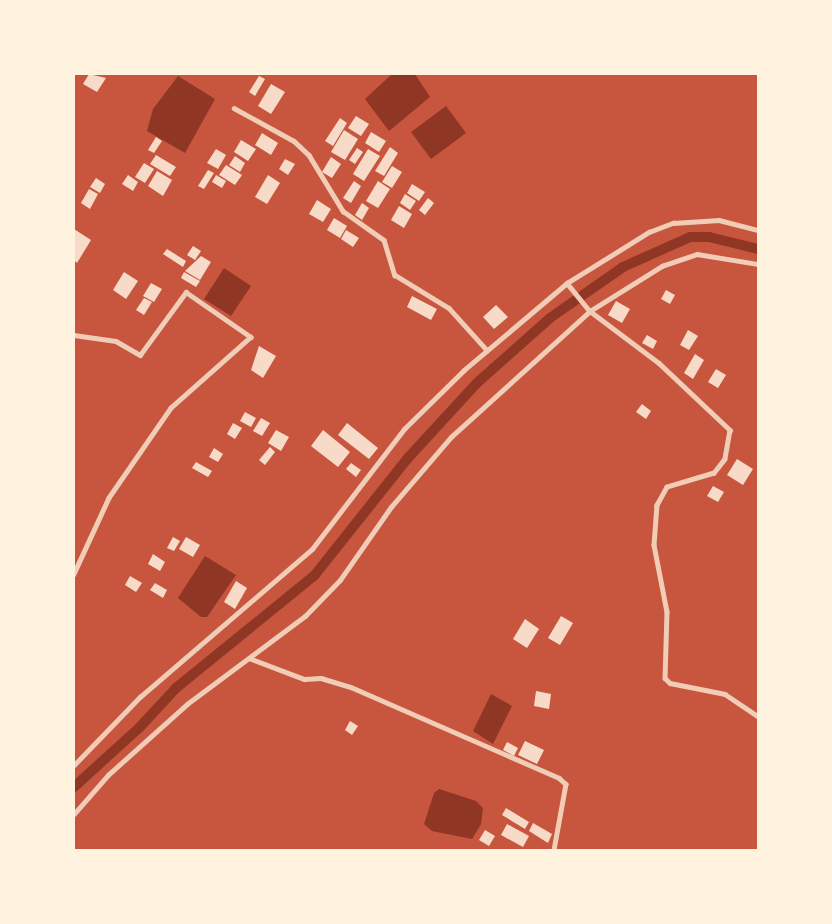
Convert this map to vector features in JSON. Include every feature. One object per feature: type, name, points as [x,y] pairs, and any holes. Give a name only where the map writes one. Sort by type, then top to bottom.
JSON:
[{"type":"street","points":[[234,108],[294,141],[309,155],[343,211],[384,240],[395,275],[449,308],[487,350]]},
{"type":"street","points":[[74,765],[140,697],[312,549],[404,429],[487,350],[567,283],[649,232],[673,223],[719,220],[759,230]]},
{"type":"street","points":[[74,814],[108,775],[187,704],[305,616],[340,580],[391,507],[451,437],[590,311],[662,266],[697,254],[759,264]]},
{"type":"street","points":[[567,283],[590,311],[659,363],[730,430],[725,459],[714,473],[667,487],[657,505],[654,545],[667,612],[665,678],[670,683],[725,694],[759,716]]},
{"type":"street","points":[[74,335],[116,341],[140,355],[186,292],[251,337],[171,408],[109,498],[74,574]]},
{"type":"street","points":[[249,658],[304,679],[321,678],[351,687],[559,778],[566,784],[554,850]]},
{"type":"shaded area","points":[[392,74],[415,74],[430,97],[389,131],[365,99]]},
{"type":"shaded area","points":[[178,76],[215,99],[185,153],[147,131],[153,109]]},
{"type":"shaded area","points":[[446,106],[466,133],[431,159],[411,132]]},
{"type":"shaded area","points":[[224,268],[251,286],[231,316],[204,299]]},
{"type":"shaded area","points":[[205,556],[236,575],[207,617],[201,617],[178,598]]},
{"type":"shaded area","points":[[491,694],[512,706],[493,744],[473,731]]},
{"type":"shaded area","points":[[439,789],[476,801],[483,808],[481,824],[472,839],[432,831],[424,824],[434,793]]},
{"type":"building","points":[[89,74],[106,78],[97,92],[83,84]]},
{"type":"building","points":[[259,76],[265,79],[255,96],[249,92]]},
{"type":"building","points":[[271,84],[285,92],[271,114],[258,106]]},
{"type":"building","points":[[356,116],[369,124],[361,136],[348,128]]},
{"type":"building","points":[[340,118],[347,123],[333,146],[325,141]]},
{"type":"building","points":[[344,130],[358,139],[345,160],[331,152]]},
{"type":"building","points":[[371,132],[386,141],[379,152],[365,143]]},
{"type":"building","points":[[262,133],[278,143],[271,155],[255,145]]},
{"type":"building","points":[[156,137],[162,141],[154,153],[148,150]]},
{"type":"building","points":[[241,140],[256,149],[248,161],[234,152]]},
{"type":"building","points":[[390,147],[398,153],[384,176],[375,171]]},
{"type":"building","points":[[357,148],[363,152],[355,164],[349,160]]},
{"type":"building","points":[[216,149],[226,155],[218,169],[207,163]]},
{"type":"building","points":[[368,149],[380,156],[364,181],[353,174]]},
{"type":"building","points":[[156,155],[176,167],[170,176],[150,164]]},
{"type":"building","points":[[235,156],[245,163],[240,172],[229,165]]},
{"type":"building","points":[[331,157],[341,164],[332,178],[322,172]]},
{"type":"building","points":[[285,159],[295,164],[288,175],[279,169]]},
{"type":"building","points":[[144,163],[154,169],[145,183],[135,177]]},
{"type":"building","points":[[226,165],[242,175],[235,185],[219,175]]},
{"type":"building","points":[[392,166],[402,172],[392,188],[382,182]]},
{"type":"building","points":[[208,170],[214,173],[204,189],[198,186]]},
{"type":"building","points":[[157,171],[172,180],[163,196],[148,186]]},
{"type":"building","points":[[128,175],[138,182],[133,191],[122,184]]},
{"type":"building","points":[[216,175],[226,181],[222,188],[212,182]]},
{"type":"building","points":[[268,175],[280,183],[267,204],[255,197]]},
{"type":"building","points":[[96,178],[105,184],[100,193],[90,187]]},
{"type":"building","points":[[354,181],[361,186],[351,203],[343,198]]},
{"type":"building","points":[[378,181],[390,189],[378,208],[366,201]]},
{"type":"building","points":[[412,184],[425,192],[419,201],[407,193]]},
{"type":"building","points":[[89,189],[98,194],[90,209],[81,203]]},
{"type":"building","points":[[405,194],[416,201],[410,210],[400,203]]},
{"type":"building","points":[[428,198],[434,203],[425,215],[419,210]]},
{"type":"building","points":[[317,200],[331,209],[323,222],[309,214]]},
{"type":"building","points":[[362,203],[369,208],[362,220],[355,215]]},
{"type":"building","points":[[399,206],[412,214],[404,228],[391,220]]},
{"type":"building","points":[[334,218],[347,226],[340,238],[327,230]]},
{"type":"building","points":[[74,229],[91,240],[77,263],[74,260]]},
{"type":"building","points":[[346,230],[359,238],[353,247],[341,239]]},
{"type":"building","points":[[193,246],[201,251],[195,260],[187,255]]},
{"type":"building","points":[[167,249],[186,261],[183,267],[163,254]]},
{"type":"building","points":[[201,256],[211,262],[200,280],[185,271]]},
{"type":"building","points":[[124,272],[138,281],[126,299],[113,290]]},
{"type":"building","points":[[184,272],[200,281],[196,287],[181,278]]},
{"type":"building","points":[[151,283],[162,289],[154,302],[143,296]]},
{"type":"building","points":[[666,290],[675,295],[670,304],[661,299]]},
{"type":"building","points":[[412,296],[437,309],[431,320],[407,307]]},
{"type":"building","points":[[144,298],[152,302],[144,315],[136,310]]},
{"type":"building","points":[[616,301],[630,309],[622,323],[608,315]]},
{"type":"building","points":[[496,305],[508,317],[494,329],[483,317]]},
{"type":"building","points":[[688,330],[698,336],[689,350],[680,345]]},
{"type":"building","points":[[647,335],[657,341],[653,349],[642,343]]},
{"type":"building","points":[[259,346],[276,356],[263,378],[251,370]]},
{"type":"building","points":[[695,354],[704,360],[693,379],[684,373]]},
{"type":"building","points":[[716,369],[726,375],[718,388],[708,382]]},
{"type":"building","points":[[642,404],[651,411],[646,419],[636,412]]},
{"type":"building","points":[[245,412],[256,418],[251,427],[240,421]]},
{"type":"building","points":[[261,418],[270,423],[262,436],[253,431]]},
{"type":"building","points":[[233,423],[242,428],[235,439],[227,434]]},
{"type":"building","points":[[347,423],[378,448],[369,459],[338,435]]},
{"type":"building","points":[[276,430],[289,437],[281,451],[268,443]]},
{"type":"building","points":[[323,430],[350,452],[338,467],[311,446]]},
{"type":"building","points":[[270,447],[275,452],[265,465],[259,460]]},
{"type":"building","points":[[214,448],[223,454],[218,462],[209,457]]},
{"type":"building","points":[[737,459],[753,469],[743,485],[727,475]]},
{"type":"building","points":[[196,462],[212,471],[208,477],[192,468]]},
{"type":"building","points":[[351,463],[361,470],[356,477],[346,469]]},
{"type":"building","points":[[713,486],[724,492],[718,502],[707,496]]},
{"type":"building","points":[[173,537],[180,541],[174,551],[167,548]]},
{"type":"building","points":[[186,537],[200,545],[193,557],[179,549]]},
{"type":"building","points":[[153,554],[165,562],[160,571],[148,564]]},
{"type":"building","points":[[130,576],[142,583],[136,592],[125,585]]},
{"type":"building","points":[[236,581],[247,588],[235,609],[224,602]]},
{"type":"building","points":[[155,583],[167,590],[163,598],[150,590]]},
{"type":"building","points":[[561,616],[573,623],[560,645],[548,638]]},
{"type":"building","points":[[525,619],[539,629],[527,648],[513,639]]},
{"type":"building","points":[[536,691],[551,694],[549,709],[534,706]]},
{"type":"building","points":[[350,721],[358,726],[352,735],[345,730]]},
{"type":"building","points":[[525,741],[544,750],[537,764],[518,755]]},
{"type":"building","points":[[507,742],[518,748],[514,756],[503,750]]},
{"type":"building","points":[[506,808],[529,822],[525,829],[502,815]]},
{"type":"building","points":[[533,823],[552,834],[548,843],[529,831]]},
{"type":"building","points":[[507,824],[529,836],[523,847],[501,835]]},
{"type":"building","points":[[485,830],[495,836],[489,846],[479,840]]},
{"type":"waterway","points":[[74,787],[140,727],[176,688],[314,576],[408,458],[478,382],[550,318],[623,267],[690,237],[709,237],[758,249]]}]
